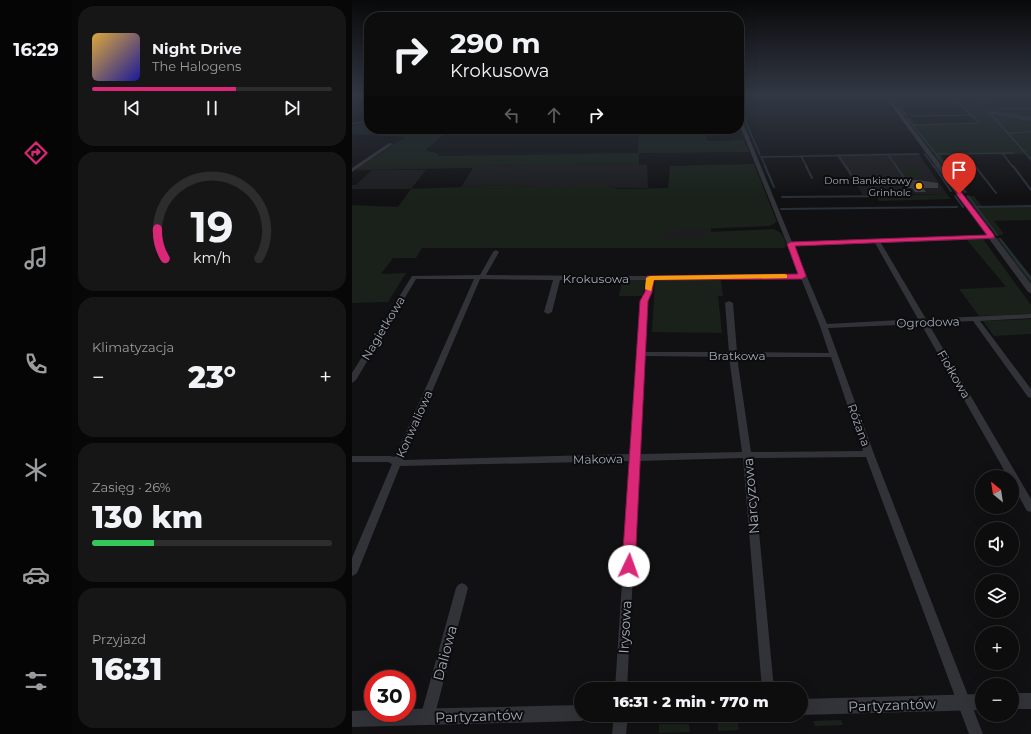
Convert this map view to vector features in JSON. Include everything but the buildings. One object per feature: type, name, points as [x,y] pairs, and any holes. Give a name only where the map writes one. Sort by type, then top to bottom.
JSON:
[{"type":"street","points":[[911,128],[1031,290]]},
{"type":"street","name":"Różana","points":[[744,131],[776,212],[791,244],[802,276],[824,326],[833,356],[869,454],[976,734]]},
{"type":"street","points":[[352,170],[391,144]]},
{"type":"street","points":[[791,244],[992,237]]},
{"type":"street","name":"Fiołkowa","points":[[877,241],[1031,508]]},
{"type":"street","name":"Konwaliowa","points":[[352,571],[397,463],[480,277],[496,252]]},
{"type":"street","name":"Krokusowa","points":[[414,277],[650,278],[802,276]]},
{"type":"street","name":"Nagietkowa","points":[[352,380],[414,277]]},
{"type":"street","points":[[548,312],[557,278]]},
{"type":"street","name":"Irysowa","points":[[621,682],[644,301],[648,292],[650,278]]},
{"type":"street","name":"Narcyzowa","points":[[728,303],[733,355],[747,454],[767,682]]},
{"type":"street","name":"Ogrodowa","points":[[824,326],[976,320],[1031,316]]},
{"type":"street","points":[[976,320],[1031,395]]},
{"type":"street","name":"Bratkowa","points":[[641,354],[833,356]]},
{"type":"street","name":"Makowa","points":[[352,459],[390,459],[397,463],[635,459],[747,454],[869,454]]},
{"type":"street","name":"Daliowa","points":[[427,718],[462,588]]},
{"type":"street","points":[[1019,701],[1031,701]]},
{"type":"street","name":"Partyzantów","points":[[808,708],[975,702]]},
{"type":"street","name":"Partyzantów","points":[[352,719],[574,713]]},
{"type":"street","points":[[619,734],[620,722]]},
{"type":"shaded area","points":[[352,128],[364,128],[364,134],[445,134],[425,150],[439,154],[438,156],[638,153],[639,134],[706,134],[707,141],[743,140],[749,152],[639,153],[639,164],[479,166],[473,168],[355,170],[405,137],[352,134]]},
{"type":"shaded area","points":[[913,128],[1001,128],[1024,154],[941,155],[968,193],[962,192],[933,155],[938,153],[931,152]]},
{"type":"shaded area","points":[[1002,128],[1005,128],[1031,158],[1031,161]]},
{"type":"shaded area","points":[[1005,128],[1031,128],[1031,158]]},
{"type":"shaded area","points":[[472,134],[498,134],[497,135]]},
{"type":"shaded area","points":[[918,153],[947,194],[863,195],[835,154]]},
{"type":"shaded area","points":[[754,164],[777,222],[770,226],[675,230],[674,232],[666,232],[665,239],[700,239],[702,234],[708,232],[773,229],[779,232],[785,240],[786,246],[784,248],[422,248],[416,258],[393,258],[381,274],[406,273],[388,302],[352,303],[352,205],[398,207],[411,189],[513,185],[525,187],[603,186],[620,189],[668,188],[670,166]]},
{"type":"shaded area","points":[[647,165],[648,188],[525,187],[513,185],[461,187],[473,168],[478,166]]},
{"type":"shaded area","points":[[918,168],[923,178],[906,179],[899,169]]},
{"type":"shaded area","points":[[372,170],[426,170],[411,189],[352,189],[352,185],[356,185]]},
{"type":"shaded area","points":[[947,194],[951,199],[879,201],[876,196]]},
{"type":"shaded area","points":[[974,196],[982,206],[1031,206],[1031,220],[994,221],[1004,234],[997,236],[989,226],[987,226],[966,197]]},
{"type":"shaded area","points":[[661,228],[711,228],[712,246],[660,246]]},
{"type":"shaded area","points":[[996,238],[1001,238],[1031,276],[1031,284]]},
{"type":"shaded area","points":[[983,239],[1031,305],[1031,314],[979,316],[959,289],[1006,287],[967,240]]},
{"type":"shaded area","points":[[622,280],[645,280],[643,296],[619,296]]},
{"type":"shaded area","points":[[655,280],[721,280],[723,296],[718,296],[722,333],[652,332]]},
{"type":"shaded area","points":[[1031,319],[1031,334],[994,336],[983,321]]},
{"type":"shaded area","points":[[841,720],[843,725],[815,726],[813,721]]},
{"type":"shaded area","points":[[718,723],[738,723],[739,730],[718,731]]},
{"type":"shaded area","points":[[659,724],[689,724],[690,732],[659,733]]},
{"type":"waterway","points":[[749,128],[760,155]]},
{"type":"waterway","points":[[915,128],[936,154]]},
{"type":"waterway","points":[[1009,133],[1031,132]]},
{"type":"waterway","points":[[965,154],[1002,153]]},
{"type":"waterway","points":[[1002,153],[1013,167]]},
{"type":"waterway","points":[[1002,153],[1014,153]]},
{"type":"waterway","points":[[801,156],[919,154]]},
{"type":"waterway","points":[[925,154],[934,167]]},
{"type":"waterway","points":[[936,154],[946,167]]},
{"type":"waterway","points":[[936,154],[965,154]]},
{"type":"waterway","points":[[965,154],[976,167]]},
{"type":"waterway","points":[[888,155],[897,167]]},
{"type":"waterway","points":[[766,167],[761,157],[801,156]]},
{"type":"waterway","points":[[801,156],[807,167]]},
{"type":"waterway","points":[[839,156],[846,167]]},
{"type":"waterway","points":[[765,166],[774,187]]},
{"type":"waterway","points":[[806,166],[812,178]]},
{"type":"waterway","points":[[846,166],[855,181]]},
{"type":"waterway","points":[[896,166],[905,179]]},
{"type":"waterway","points":[[934,166],[951,191]]},
{"type":"waterway","points":[[945,166],[965,192]]},
{"type":"waterway","points":[[975,166],[996,193]]},
{"type":"waterway","points":[[1013,166],[1031,190]]},
{"type":"waterway","points":[[782,197],[899,196]]},
{"type":"waterway","points":[[955,196],[963,207]]},
{"type":"waterway","points":[[968,196],[976,207]]},
{"type":"waterway","points":[[976,207],[1031,206]]},
{"type":"waterway","points":[[781,209],[957,207]]},
{"type":"waterway","points":[[976,207],[997,235]]},
{"type":"waterway","points":[[1000,239],[1017,261]]},
{"type":"waterway","points":[[1016,260],[1031,279]]},
{"type":"slow traffic","points":[[649,289],[650,278],[785,277]]},
{"type":"place","name":"Dom Bankietowy Grinholc","points":[[919,186]]},
{"type":"route","points":[[629,566],[644,301],[648,292],[650,278],[802,276],[791,244],[992,237],[959,194]]}]
